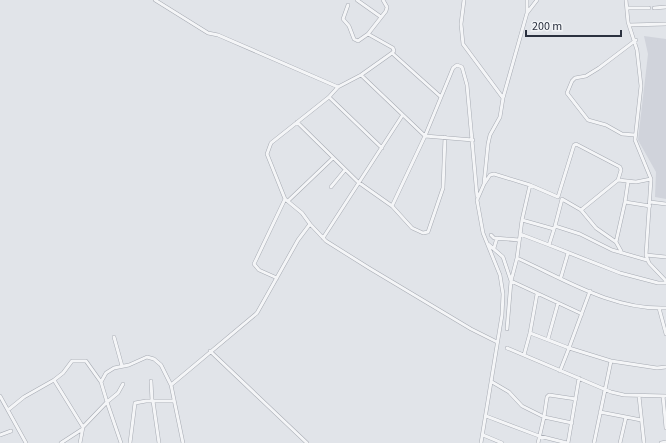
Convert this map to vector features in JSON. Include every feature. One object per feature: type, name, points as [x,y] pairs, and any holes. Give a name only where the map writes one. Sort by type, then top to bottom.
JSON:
[{"type":"street","points":[[155,0],[208,33],[218,35],[338,87]]},
{"type":"street","points":[[357,0],[381,17]]},
{"type":"street","points":[[348,5],[343,19],[349,26],[354,39],[358,41],[368,34],[387,9],[383,0]]},
{"type":"street","points":[[464,0],[461,24],[463,44],[503,98]]},
{"type":"street","points":[[484,184],[490,135],[500,117],[503,98],[527,13],[527,0]]},
{"type":"street","points":[[527,13],[537,0]]},
{"type":"street","points":[[626,0],[629,25],[636,40],[641,93],[634,135],[652,179],[646,255],[647,260],[666,282]]},
{"type":"street","points":[[654,8],[666,7]]},
{"type":"street","points":[[627,8],[649,8]]},
{"type":"street","points":[[629,25],[666,24]]},
{"type":"street","points":[[368,34],[393,48],[394,50],[392,53],[361,75],[338,87],[329,97],[273,141],[267,150],[270,166],[287,199],[323,238],[369,268],[471,329],[497,342]]},
{"type":"street","points":[[634,135],[622,134],[606,125],[588,120],[567,93],[572,81],[575,78],[586,76],[600,68],[636,40]]},
{"type":"street","points":[[392,53],[441,97]]},
{"type":"street","points":[[392,206],[425,136],[453,68],[460,65],[467,85],[480,221],[487,244],[497,264],[502,286],[502,315],[481,443]]},
{"type":"street","points":[[361,75],[402,116],[425,136],[473,140]]},
{"type":"street","points":[[329,97],[382,148]]},
{"type":"street","points":[[323,238],[402,116]]},
{"type":"street","points":[[298,122],[358,182],[392,206],[412,228],[423,233],[428,232],[443,188],[446,137]]},
{"type":"street","points":[[549,245],[555,228],[560,198],[575,144],[603,156],[620,166],[622,170],[618,180],[580,210]]},
{"type":"street","points":[[277,278],[259,270],[254,264],[287,199],[333,158]]},
{"type":"street","points":[[331,187],[345,170]]},
{"type":"street","points":[[477,200],[484,184],[490,176],[494,174],[530,185],[560,198],[580,210],[596,228],[616,242],[621,251]]},
{"type":"street","points":[[618,180],[640,182],[652,179]]},
{"type":"street","points":[[616,242],[628,182]]},
{"type":"street","points":[[507,329],[510,281],[517,258],[522,220],[530,185]]},
{"type":"street","points":[[625,202],[666,204]]},
{"type":"street","points":[[522,220],[580,234],[612,250],[621,251],[647,260]]},
{"type":"street","points":[[171,385],[257,313],[298,240],[310,224]]},
{"type":"street","points":[[520,234],[620,273],[666,282]]},
{"type":"street","points":[[491,235],[497,238],[519,240]]},
{"type":"street","points":[[494,248],[497,238]]},
{"type":"street","points":[[487,244],[494,248],[503,257],[510,281],[582,314]]},
{"type":"street","points":[[560,277],[568,253]]},
{"type":"street","points":[[646,255],[666,257]]},
{"type":"street","points":[[517,258],[590,292],[622,303],[666,308]]},
{"type":"street","points":[[560,370],[590,292]]},
{"type":"street","points":[[524,355],[530,333],[537,294]]},
{"type":"street","points":[[548,339],[558,303]]},
{"type":"street","points":[[659,308],[666,334]]},
{"type":"street","points":[[530,333],[611,361],[657,368],[666,367]]},
{"type":"street","points":[[114,337],[122,366]]},
{"type":"street","points":[[507,348],[611,392],[639,396],[664,396],[666,428]]},
{"type":"street","points":[[210,351],[307,443]]},
{"type":"street","points":[[101,382],[106,373],[122,366],[130,365],[143,358],[154,359],[161,365],[171,385],[183,443]]},
{"type":"street","points":[[8,410],[24,397],[54,380],[63,373],[71,361],[84,360],[101,382],[121,443],[115,443]]},
{"type":"street","points":[[594,443],[604,388],[611,361]]},
{"type":"street","points":[[486,416],[539,436],[568,443],[579,378]]},
{"type":"street","points":[[54,380],[82,428],[80,443]]},
{"type":"street","points":[[151,381],[159,443]]},
{"type":"street","points":[[492,382],[509,392],[522,406],[544,418],[572,423]]},
{"type":"street","points":[[61,443],[82,428],[107,402],[118,393],[123,384]]},
{"type":"street","points":[[538,443],[548,395],[576,399]]},
{"type":"street","points":[[0,396],[26,443]]},
{"type":"street","points":[[639,396],[644,443]]},
{"type":"street","points":[[130,443],[135,404],[153,401],[174,401]]},
{"type":"street","points":[[600,412],[641,420]]},
{"type":"street","points":[[620,443],[626,417]]},
{"type":"street","points":[[0,435],[11,431]]},
{"type":"street","points":[[483,435],[502,443]]},
{"type":"street","points":[[661,443],[666,442]]},
{"type":"shaded area","points":[[644,36],[666,39],[666,199],[655,197],[656,172],[638,140],[648,54]]}]
